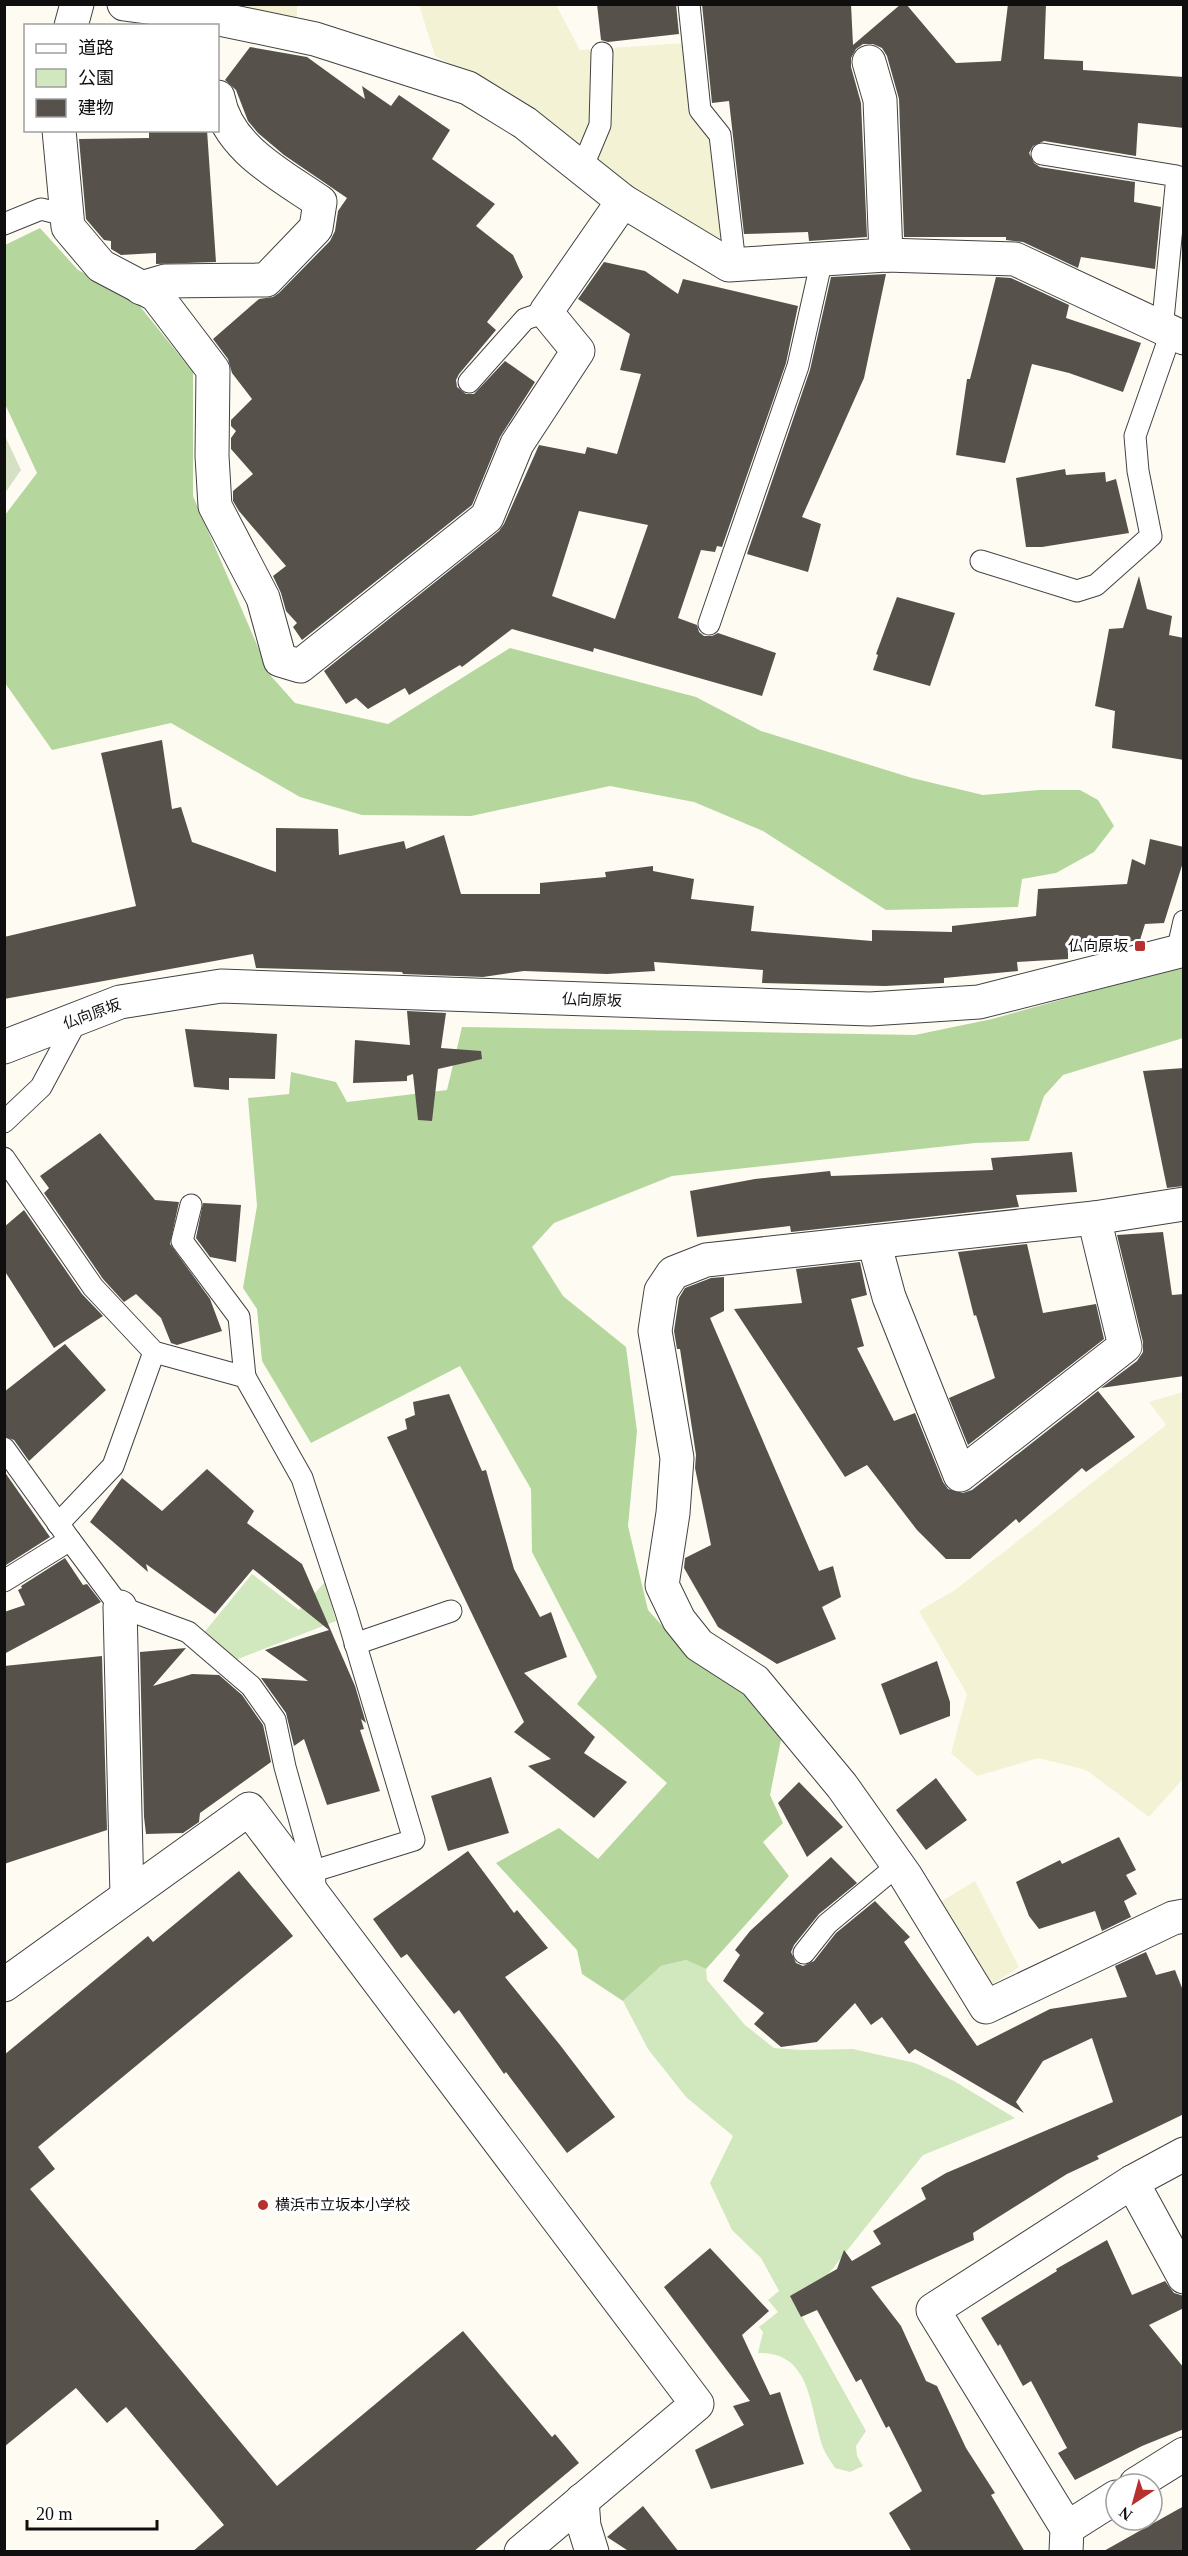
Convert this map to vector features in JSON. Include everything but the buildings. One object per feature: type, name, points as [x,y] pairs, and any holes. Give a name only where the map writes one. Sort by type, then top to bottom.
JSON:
[{"type":"street","points":[[72,24],[77,4]]},
{"type":"street","points":[[124,4],[315,39],[468,87],[525,123],[623,201],[729,265],[886,255],[1015,259],[1172,334]]},
{"type":"street","points":[[869,62],[880,100],[886,255]]},
{"type":"street","points":[[141,288],[165,281],[266,280],[316,228],[320,202],[249,153],[221,114],[219,103]]},
{"type":"street","points":[[58,132],[68,227],[101,266],[156,295],[213,370],[212,456],[215,506],[263,598],[280,660],[300,666],[487,517],[518,444],[578,351],[546,312],[623,201]]},
{"type":"street","name":"仏向原坂","points":[[4,1047],[120,1002],[221,986],[870,1009],[957,1004],[979,1002],[1181,941]]},
{"type":"street","points":[[1184,1204],[1094,1218],[706,1260],[673,1273],[661,1291],[655,1331],[676,1458],[673,1513],[662,1585],[678,1620],[699,1645],[755,1681],[842,1786],[898,1865],[986,2007],[1173,1918],[1184,1916]]},
{"type":"street","points":[[874,1242],[889,1297],[960,1475],[1125,1346],[1094,1218]]},
{"type":"street","points":[[120,1607],[127,1896]]},
{"type":"street","points":[[4,1985],[249,1809],[315,1884],[697,2403],[521,2552]]},
{"type":"street","points":[[1104,2507],[1062,2543],[933,2310],[1132,2182],[1184,2154]]},
{"type":"street","points":[[1132,2182],[1184,2277]]},
{"type":"street","points":[[1155,2472],[1184,2454]]},
{"type":"street","points":[[582,2500],[584,2526],[592,2552]]},
{"type":"lane","points":[[688,4],[700,110],[720,135],[735,264]]},
{"type":"lane","points":[[582,168],[600,125],[602,53]]},
{"type":"lane","points":[[981,561],[1077,591],[1096,585],[1151,536],[1138,471],[1135,436],[1172,334],[1177,176],[1041,154]]},
{"type":"lane","points":[[4,224],[41,209],[65,214]]},
{"type":"lane","points":[[709,624],[798,366],[822,259]]},
{"type":"lane","points":[[469,382],[525,319],[546,312]]},
{"type":"lane","points":[[4,1122],[41,1087],[78,1018]]},
{"type":"lane","points":[[4,1158],[93,1287],[154,1352],[245,1377]]},
{"type":"lane","points":[[4,1448],[120,1607],[188,1632],[251,1686],[275,1720],[315,1884],[414,1840],[356,1644],[302,1478],[245,1377],[239,1317],[182,1240],[191,1205]]},
{"type":"lane","points":[[4,1581],[64,1532],[113,1466],[154,1352]]},
{"type":"lane","points":[[356,1644],[451,1611]]},
{"type":"lane","points":[[804,1953],[827,1924],[898,1865]]},
{"type":"green space","points":[[189,5],[297,5],[297,22]]},
{"type":"green space","points":[[419,5],[556,5],[580,50],[686,43],[713,143],[724,248],[633,190],[486,83],[435,56]]},
{"type":"green space","points":[[40,228],[78,270],[134,299],[193,372],[193,496],[270,675],[295,703],[388,724],[510,648],[696,697],[761,731],[912,778],[983,795],[1039,790],[1080,790],[1098,800],[1114,826],[1094,852],[1056,873],[1022,879],[1018,907],[886,910],[763,831],[694,802],[610,786],[471,816],[362,815],[300,797],[171,723],[52,750],[5,683],[5,515],[37,473],[5,404],[5,245]]},
{"type":"green space","points":[[4,434],[21,470],[5,493],[4,493]]},
{"type":"green space","points":[[1183,966],[1183,1038],[1063,1075],[1044,1096],[1029,1141],[975,1143],[672,1176],[554,1223],[532,1247],[563,1296],[626,1347],[637,1431],[628,1526],[648,1610],[674,1639],[762,1707],[781,1740],[770,1795],[783,1823],[763,1842],[789,1876],[706,1969],[686,1960],[661,1966],[623,2001],[582,1974],[577,1950],[496,1863],[559,1828],[598,1859],[667,1783],[577,1704],[597,1677],[532,1552],[531,1489],[460,1366],[311,1443],[262,1361],[257,1309],[243,1288],[257,1206],[248,1098],[289,1094],[291,1072],[336,1082],[347,1102],[447,1090],[462,1027],[915,1035],[992,1019]]},
{"type":"green space","points":[[1183,1392],[1183,1779],[1149,1817],[1086,1770],[1038,1758],[977,1776],[951,1753],[967,1694],[919,1611],[955,1590],[1166,1425],[1149,1402]]},
{"type":"green space","points":[[252,1574],[299,1610],[325,1582],[336,1621],[235,1660],[202,1635]]},
{"type":"green space","points":[[975,1881],[1019,1967],[985,1989],[935,1905]]},
{"type":"green space","points":[[686,1960],[706,1969],[707,1980],[745,2025],[774,2048],[853,2049],[915,2063],[954,2081],[1015,2118],[923,2155],[799,2311],[866,2431],[856,2446],[857,2456],[863,2466],[850,2472],[835,2468],[825,2452],[807,2388],[800,2374],[790,2362],[777,2355],[758,2353],[763,2332],[759,2327],[778,2312],[768,2300],[779,2291],[761,2258],[732,2230],[710,2183],[733,2136],[686,2097],[648,2049],[623,2001],[661,1966]]},
{"type":"place","name":"仏向原坂","points":[[1140,946]]},
{"type":"place","name":"横浜市立坂本小学校","points":[[263,2205]]}]
